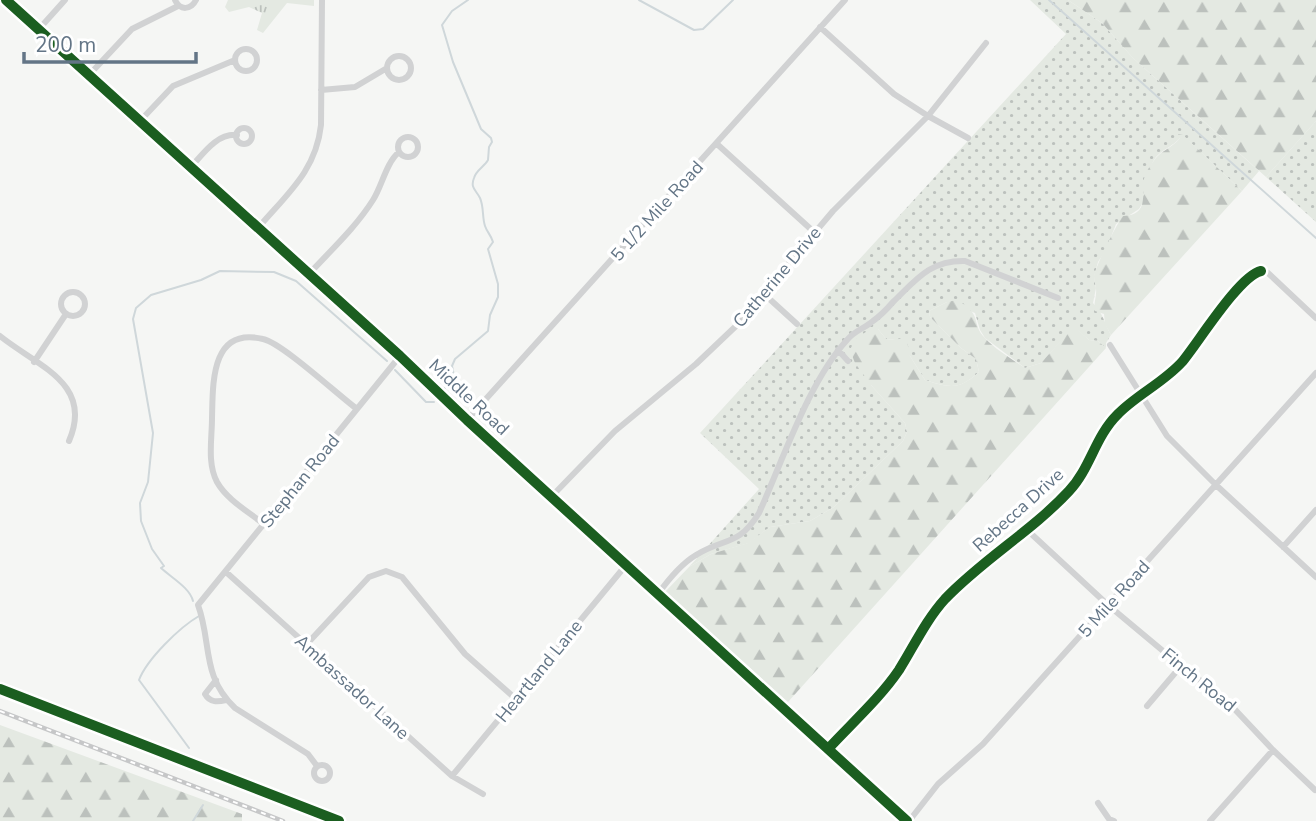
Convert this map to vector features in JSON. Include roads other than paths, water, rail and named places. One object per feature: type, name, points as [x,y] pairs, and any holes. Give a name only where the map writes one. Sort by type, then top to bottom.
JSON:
[{"type":"street","name":"Middle Road","points":[[6,0],[908,821]]},
{"type":"street","points":[[39,29],[65,0]]},
{"type":"street","points":[[89,75],[132,29],[176,3],[189,8],[196,0]]},
{"type":"street","points":[[258,228],[307,172],[319,144],[322,0]]},
{"type":"street","name":"5 1/2 Mile Road","points":[[467,420],[845,0]]},
{"type":"street","points":[[820,27],[894,93],[928,117],[968,138]]},
{"type":"street","name":"Catherine Drive","points":[[552,496],[615,431],[715,346],[764,294],[814,232],[928,117],[986,43]]},
{"type":"street","points":[[139,121],[173,86],[236,60]]},
{"type":"street","points":[[321,90],[355,87],[387,68]]},
{"type":"street","points":[[191,167],[215,142],[228,135],[237,135]]},
{"type":"street","points":[[717,144],[814,232]]},
{"type":"street","points":[[309,274],[366,211],[399,152]]},
{"type":"street","points":[[657,594],[681,567],[696,555],[738,537],[750,527],[759,513],[810,398],[838,350],[853,333],[875,320],[919,276],[949,260],[965,261],[1058,298]]},
{"type":"street","name":"Rebecca Drive","points":[[828,749],[891,680],[921,631],[943,602],[1076,483],[1108,425],[1124,408],[1179,365],[1218,312],[1253,274],[1261,268],[1316,318]]},
{"type":"street","points":[[764,294],[797,324]]},
{"type":"street","points":[[34,362],[66,314]]},
{"type":"street","points":[[0,336],[59,379],[73,398],[76,421],[69,441]]},
{"type":"street","points":[[265,525],[228,495],[214,472],[211,455],[214,372],[222,352],[239,340],[254,337],[268,340],[357,410]]},
{"type":"street","points":[[1110,345],[1167,436],[1316,577]]},
{"type":"street","points":[[838,350],[848,361]]},
{"type":"street","name":"Stephan Road","points":[[216,681],[207,657],[203,618],[198,605],[400,356]]},
{"type":"street","name":"5 Mile Road","points":[[908,821],[938,784],[983,744],[1316,373]]},
{"type":"street","points":[[1283,547],[1316,510]]},
{"type":"street","name":"Finch Road","points":[[1026,529],[1108,605],[1226,700],[1315,790]]},
{"type":"street","name":"Heartland Lane","points":[[452,776],[626,565]]},
{"type":"street","points":[[306,645],[369,577],[379,572],[391,571],[407,581],[465,654],[516,699]]},
{"type":"street","name":"Ambassador Lane","points":[[226,572],[452,776],[483,794]]},
{"type":"street","points":[[1147,706],[1181,666]]},
{"type":"street","points":[[226,700],[215,702],[205,694],[216,681],[226,700],[235,708],[308,754],[317,766]]},
{"type":"street","points":[[1210,821],[1273,750]]},
{"type":"street","points":[[1098,803],[1109,819],[1114,821]]},
{"type":"waterway","points":[[445,388],[453,378],[452,366],[455,359],[488,331],[490,315],[498,297],[498,284],[488,249],[493,242],[485,226],[481,201],[473,184],[476,173],[488,160],[492,142],[481,129],[453,62],[442,25],[452,11],[468,0]]},
{"type":"waterway","points":[[639,0],[694,30],[703,29],[733,0]]},
{"type":"waterway","points":[[1049,0],[1316,238]]},
{"type":"waterway","points":[[193,601],[184,587],[161,568],[164,566],[152,549],[141,521],[140,503],[148,482],[153,433],[133,319],[136,308],[151,295],[201,280],[220,271],[274,272],[296,281],[387,361]]},
{"type":"waterway","points":[[395,370],[426,402],[434,402]]},
{"type":"waterway","points":[[189,748],[139,680],[165,644],[199,616]]},
{"type":"waterway","points":[[193,821],[203,805]]},
{"type":"railway","points":[[0,711],[283,821]]}]
